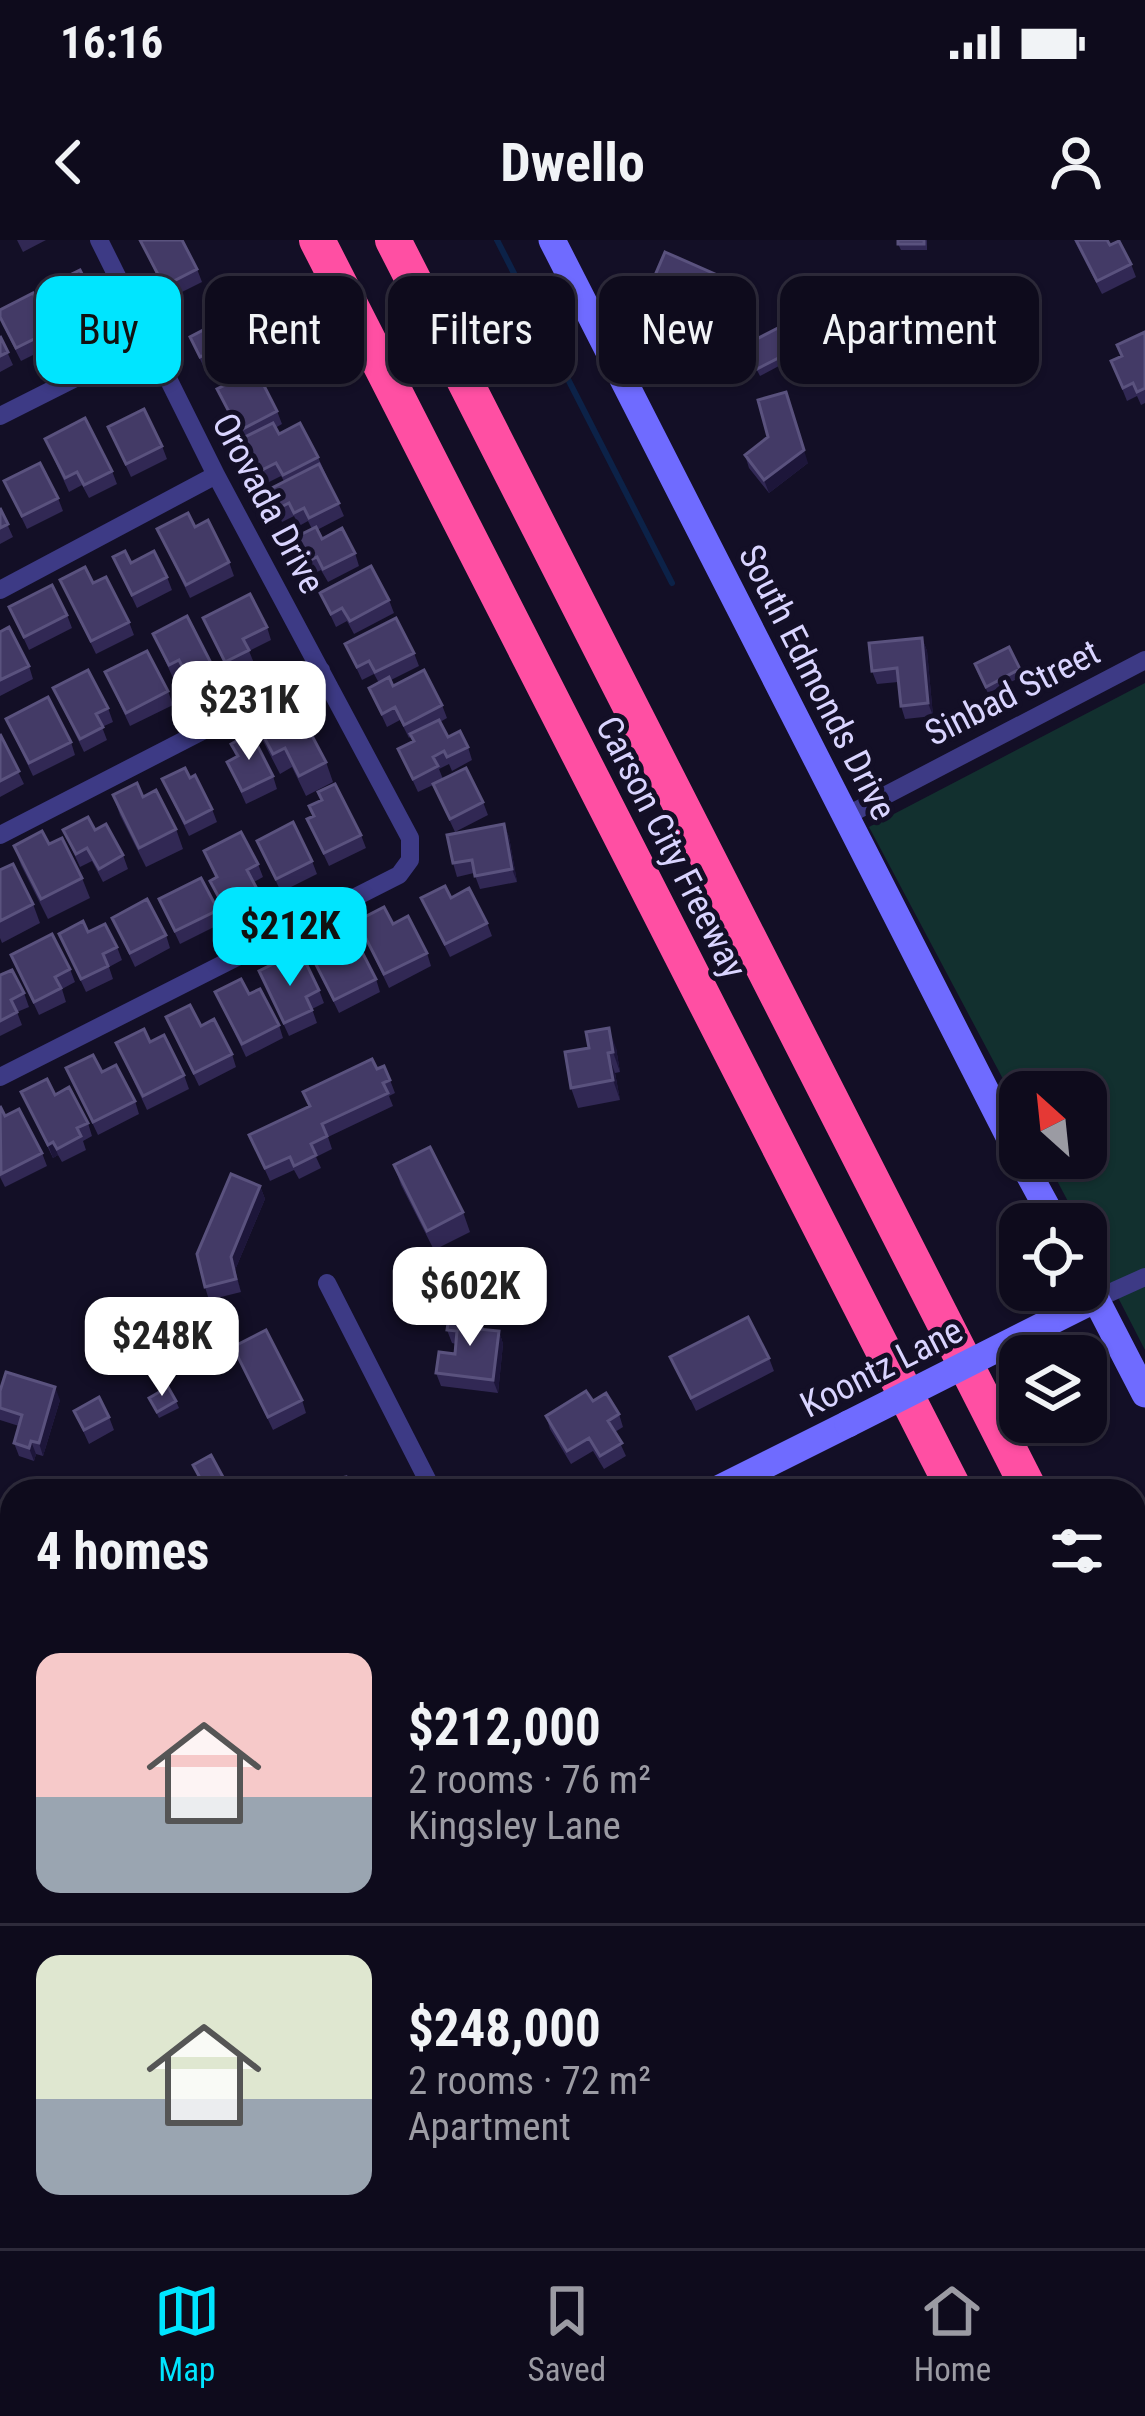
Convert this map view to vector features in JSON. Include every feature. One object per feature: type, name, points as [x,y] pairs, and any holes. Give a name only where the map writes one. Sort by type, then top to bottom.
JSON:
[{"type":"highway","name":"Carson City Freeway","points":[[317,240],[950,1479]]},
{"type":"highway","name":"Carson City Freeway","points":[[393,240],[1024,1479]]},
{"type":"street","name":"Orovada Drive","points":[[99,240],[117,276]]},
{"type":"street","name":"South Edmonds Drive","points":[[552,240],[999,1117]]},
{"type":"street","points":[[0,416],[64,384]]},
{"type":"street","name":"Orovada Drive","points":[[0,1077],[399,875],[410,860],[410,838],[170,384]]},
{"type":"street","points":[[0,590],[216,475]]},
{"type":"street","name":"Sinbad Street","points":[[846,816],[1145,660]]},
{"type":"street","points":[[0,835],[321,670]]},
{"type":"street","name":"Koontz Lane","points":[[1107,1285],[1145,1277]]},
{"type":"street","points":[[327,1283],[427,1479]]},
{"type":"street","name":"Koontz Lane","points":[[738,1479],[1046,1324],[1063,1311]]},
{"type":"street","points":[[1102,1311],[1145,1394]]},
{"type":"green space","points":[[1145,683],[1145,1350],[1107,1276],[1107,1203],[1069,1203],[1056,1179],[1107,1179],[1107,1071],[999,1072],[869,827]]},
{"type":"building","points":[[140,240],[182,240],[197,269],[181,277],[159,276]]},
{"type":"building","points":[[898,240],[924,240],[924,244],[898,244]]},
{"type":"building","points":[[1076,240],[1107,240],[1110,245],[1119,241],[1131,264],[1097,281]]},
{"type":"building","points":[[665,252],[719,276],[655,276]]},
{"type":"building","points":[[33,293],[36,338],[16,348],[0,310]]},
{"type":"building","points":[[778,328],[780,357],[757,369],[756,339]]},
{"type":"building","points":[[205,329],[205,354],[200,357],[190,337]]},
{"type":"building","points":[[1145,332],[1145,388],[1137,392],[1133,383],[1123,388],[1111,361],[1122,356],[1117,345]]},
{"type":"building","points":[[227,384],[263,384],[277,411],[239,431],[217,389]]},
{"type":"building","points":[[786,392],[804,450],[764,480],[745,455],[768,437],[758,400]]},
{"type":"building","points":[[144,409],[162,446],[126,464],[108,427]]},
{"type":"building","points":[[85,418],[112,471],[84,485],[77,472],[65,478],[45,439]]},
{"type":"building","points":[[273,423],[279,434],[300,423],[318,457],[283,475],[276,463],[258,472],[241,439]]},
{"type":"building","points":[[40,463],[58,498],[22,516],[4,481]]},
{"type":"building","points":[[319,464],[339,503],[309,518],[304,508],[294,513],[289,503],[277,509],[268,490]]},
{"type":"building","points":[[188,513],[195,527],[208,520],[229,562],[186,585],[157,529]]},
{"type":"building","points":[[316,527],[322,539],[342,528],[355,553],[323,569],[317,557],[304,563],[292,539]]},
{"type":"building","points":[[125,551],[131,563],[154,551],[167,577],[132,595],[113,557]]},
{"type":"building","points":[[371,566],[389,600],[350,621],[342,608],[331,614],[320,593]]},
{"type":"building","points":[[85,567],[93,583],[106,577],[129,622],[91,641],[60,580]]},
{"type":"building","points":[[52,585],[67,615],[24,637],[9,607]]},
{"type":"building","points":[[250,594],[267,627],[243,639],[249,650],[225,662],[203,618]]},
{"type":"building","points":[[187,616],[214,669],[190,682],[179,660],[169,665],[153,634]]},
{"type":"building","points":[[396,618],[414,653],[375,672],[369,661],[357,667],[345,644]]},
{"type":"building","points":[[9,627],[29,666],[0,680],[0,632]]},
{"type":"building","points":[[922,638],[928,703],[901,706],[897,668],[872,671],[869,643]]},
{"type":"building","points":[[1009,647],[1020,669],[986,687],[975,664]]},
{"type":"building","points":[[147,651],[168,691],[126,713],[105,672]]},
{"type":"building","points":[[88,670],[108,708],[96,714],[103,727],[80,739],[53,688]]},
{"type":"building","points":[[424,670],[442,705],[404,725],[395,707],[382,714],[369,688],[389,677],[393,686]]},
{"type":"building","points":[[48,697],[71,742],[29,763],[6,719]]},
{"type":"building","points":[[293,700],[326,762],[299,776],[285,748],[273,754],[255,720]]},
{"type":"building","points":[[439,720],[448,737],[460,731],[468,747],[447,757],[444,751],[433,757],[438,766],[413,779],[398,749],[414,741],[410,734]]},
{"type":"building","points":[[251,733],[273,776],[242,791],[227,762],[238,756],[231,744]]},
{"type":"building","points":[[0,734],[19,771],[0,781]]},
{"type":"building","points":[[185,768],[190,778],[195,775],[212,809],[185,823],[162,779]]},
{"type":"building","points":[[466,768],[483,802],[450,819],[433,784]]},
{"type":"building","points":[[137,783],[143,797],[156,790],[176,829],[139,848],[113,795]]},
{"type":"building","points":[[335,784],[361,835],[324,853],[307,819],[314,816],[309,806],[322,800],[318,792]]},
{"type":"building","points":[[88,817],[95,830],[106,824],[123,855],[99,869],[87,848],[76,854],[63,830]]},
{"type":"building","points":[[293,822],[312,861],[276,879],[257,841]]},
{"type":"building","points":[[504,824],[512,869],[475,876],[472,860],[453,863],[447,835]]},
{"type":"building","points":[[42,831],[49,844],[62,838],[82,878],[41,899],[14,846]]},
{"type":"building","points":[[241,832],[258,864],[247,870],[257,889],[224,907],[210,881],[217,877],[204,851]]},
{"type":"building","points":[[13,864],[33,904],[0,921],[0,870]]},
{"type":"building","points":[[201,878],[218,910],[175,931],[159,899]]},
{"type":"building","points":[[445,886],[451,898],[469,888],[487,923],[445,944],[421,898]]},
{"type":"building","points":[[147,899],[166,935],[130,953],[112,918]]},
{"type":"building","points":[[384,907],[393,924],[408,916],[427,953],[384,974],[357,921]]},
{"type":"building","points":[[83,921],[88,932],[105,924],[117,947],[103,954],[108,966],[81,979],[59,934]]},
{"type":"building","points":[[334,931],[343,949],[357,942],[376,979],[334,1000],[306,945]]},
{"type":"building","points":[[52,934],[70,969],[55,977],[61,988],[34,1002],[11,955]]},
{"type":"building","points":[[283,959],[289,972],[306,963],[319,990],[306,997],[312,1010],[284,1023],[259,971]]},
{"type":"building","points":[[12,970],[24,993],[11,1000],[17,1012],[0,1021],[0,975]]},
{"type":"building","points":[[241,979],[249,994],[260,989],[279,1025],[242,1044],[215,992]]},
{"type":"building","points":[[190,1005],[201,1026],[214,1019],[232,1054],[194,1073],[166,1017]]},
{"type":"building","points":[[609,1028],[613,1080],[571,1088],[565,1052],[589,1048],[586,1032]]},
{"type":"building","points":[[144,1029],[150,1042],[164,1035],[184,1075],[143,1096],[116,1043]]},
{"type":"building","points":[[93,1055],[102,1072],[116,1065],[135,1101],[93,1122],[66,1068]]},
{"type":"building","points":[[372,1059],[377,1069],[384,1066],[390,1080],[383,1083],[388,1093],[322,1124],[327,1136],[311,1144],[316,1155],[294,1166],[290,1157],[265,1168],[249,1135],[310,1106],[303,1092]]},
{"type":"building","points":[[47,1079],[55,1095],[69,1087],[88,1123],[77,1128],[81,1136],[57,1149],[53,1142],[48,1145],[21,1092]]},
{"type":"building","points":[[0,1106],[5,1116],[19,1109],[42,1153],[1,1174]]},
{"type":"building","points":[[430,1147],[463,1212],[427,1231],[394,1165]]},
{"type":"building","points":[[231,1174],[260,1186],[231,1257],[236,1279],[205,1287],[197,1254]]},
{"type":"building","points":[[450,1310],[480,1314],[478,1329],[499,1331],[493,1380],[436,1373],[439,1352],[455,1354],[457,1331],[447,1330]]},
{"type":"building","points":[[748,1317],[769,1358],[691,1398],[670,1357]]},
{"type":"building","points":[[266,1330],[302,1400],[268,1417],[233,1347]]},
{"type":"building","points":[[6,1372],[55,1387],[39,1443],[31,1441],[29,1448],[14,1443],[22,1415],[0,1408]]},
{"type":"building","points":[[168,1387],[176,1401],[157,1412],[149,1398]]},
{"type":"building","points":[[586,1391],[593,1401],[606,1393],[619,1414],[608,1421],[622,1443],[600,1456],[589,1438],[567,1451],[546,1416]]},
{"type":"building","points":[[99,1397],[109,1417],[84,1430],[74,1411]]},
{"type":"building","points":[[211,1455],[224,1479],[201,1479],[193,1465]]},
{"type":"waterway","points":[[497,240],[672,583]]}]
